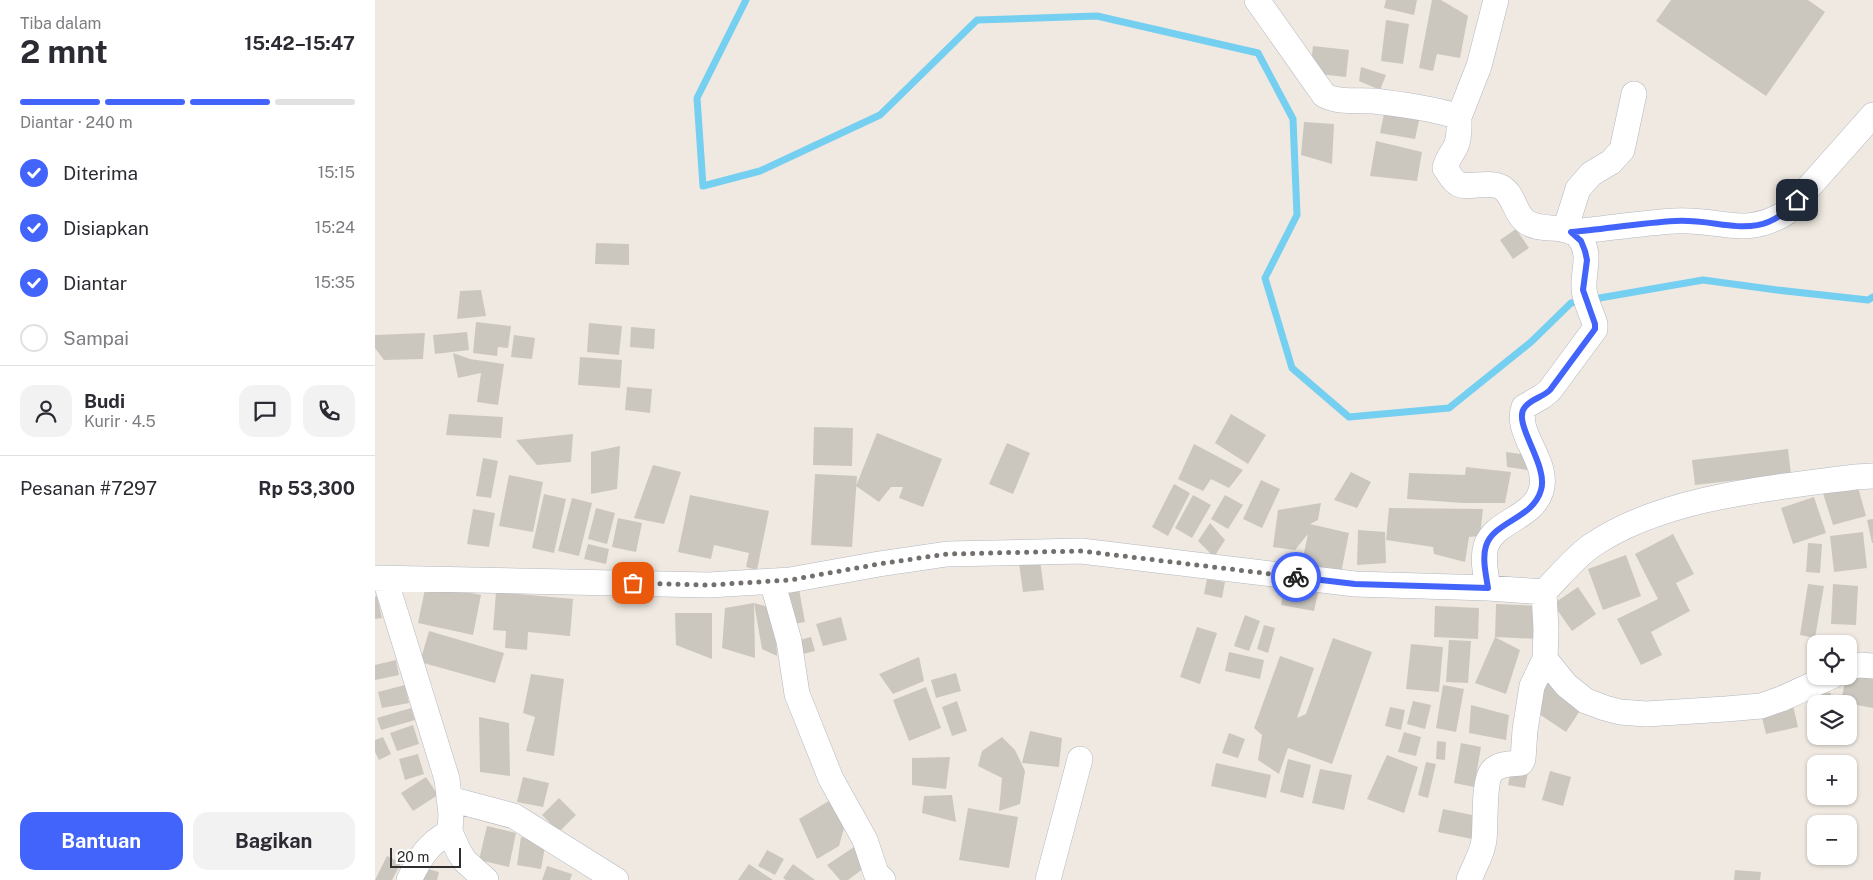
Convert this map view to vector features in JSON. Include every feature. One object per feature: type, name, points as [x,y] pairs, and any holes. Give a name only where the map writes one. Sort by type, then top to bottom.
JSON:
[{"type":"street","points":[[1257,0],[1319,89],[1326,96],[1339,100],[1356,100],[1433,109],[1459,117]]},
{"type":"street","points":[[1496,0],[1479,66],[1459,117],[1459,134],[1456,146],[1447,160],[1450,175],[1463,185],[1485,184],[1499,186],[1507,192],[1524,221],[1537,226],[1568,231],[1676,221],[1742,227],[1755,226],[1774,220],[1787,212],[1873,115]]},
{"type":"street","points":[[1568,231],[1569,212],[1578,189],[1591,174],[1611,162],[1622,150],[1634,94]]},
{"type":"street","points":[[1488,588],[1484,555],[1486,545],[1492,536],[1537,502],[1541,490],[1542,471],[1524,428],[1523,410],[1527,404],[1550,390],[1594,331],[1595,324],[1583,290],[1587,260],[1585,251],[1581,241],[1568,231]]},
{"type":"street","points":[[1469,880],[1480,857],[1484,843],[1488,779],[1497,767],[1523,761],[1525,730],[1532,686],[1545,659],[1544,592],[1589,547],[1614,532],[1650,517],[1722,496],[1873,476]]},
{"type":"street","points":[[485,880],[465,861],[450,832],[450,799],[447,779],[380,578],[709,585],[790,580],[947,554],[1081,551],[1355,584],[1488,588],[1544,592]]},
{"type":"street","points":[[772,581],[789,641],[800,703],[831,779],[865,840],[876,873],[883,880]]},
{"type":"street","points":[[1545,659],[1566,685],[1586,700],[1620,712],[1646,714],[1761,706],[1812,685]]},
{"type":"street","points":[[1857,666],[1873,666]]},
{"type":"street","points":[[1048,880],[1079,759]]},
{"type":"street","points":[[450,799],[514,816],[615,880]]},
{"type":"street","points":[[409,880],[420,858],[429,846],[450,832]]},
{"type":"building","points":[[1386,0],[1417,0],[1414,15],[1384,8]]},
{"type":"building","points":[[1432,0],[1441,0],[1468,16],[1460,58],[1437,54],[1433,71],[1419,68]]},
{"type":"building","points":[[1671,0],[1808,0],[1825,12],[1766,96],[1656,21]]},
{"type":"building","points":[[1386,20],[1409,24],[1403,64],[1381,61]]},
{"type":"building","points":[[1313,46],[1349,50],[1346,77],[1310,73]]},
{"type":"building","points":[[1361,67],[1386,75],[1380,90],[1359,81]]},
{"type":"building","points":[[1385,109],[1420,116],[1415,139],[1380,133]]},
{"type":"building","points":[[1304,122],[1334,124],[1332,164],[1301,155]]},
{"type":"building","points":[[1376,141],[1422,152],[1417,181],[1370,176]]},
{"type":"building","points":[[1516,229],[1529,248],[1513,259],[1500,240]]},
{"type":"building","points":[[596,243],[629,244],[629,265],[595,264]]},
{"type":"building","points":[[481,290],[486,316],[457,319],[460,291]]},
{"type":"building","points":[[476,322],[511,326],[508,348],[498,347],[497,356],[473,353]]},
{"type":"building","points":[[589,323],[622,326],[619,355],[587,352]]},
{"type":"building","points":[[631,327],[655,329],[654,349],[630,347]]},
{"type":"building","points":[[467,332],[469,350],[435,354],[433,335]]},
{"type":"building","points":[[425,333],[423,359],[384,360],[375,348],[375,335]]},
{"type":"building","points":[[514,335],[535,338],[532,359],[511,357]]},
{"type":"building","points":[[453,353],[470,359],[504,364],[498,405],[477,402],[481,373],[458,378]]},
{"type":"building","points":[[580,357],[622,360],[620,388],[578,385]]},
{"type":"building","points":[[627,387],[652,389],[650,413],[625,410]]},
{"type":"building","points":[[449,414],[503,417],[501,438],[446,435]]},
{"type":"building","points":[[1231,414],[1266,435],[1248,464],[1215,443]]},
{"type":"building","points":[[814,427],[853,428],[852,466],[813,465]]},
{"type":"building","points":[[877,433],[942,459],[923,507],[899,498],[903,487],[891,487],[879,502],[856,486]]},
{"type":"building","points":[[573,434],[571,462],[537,465],[516,440]]},
{"type":"building","points":[[1007,443],[1030,453],[1013,494],[989,484]]},
{"type":"building","points":[[1194,444],[1243,470],[1229,488],[1211,479],[1203,491],[1178,479]]},
{"type":"building","points":[[620,446],[617,489],[591,494],[591,452]]},
{"type":"building","points":[[1788,449],[1791,474],[1695,485],[1692,460]]},
{"type":"building","points":[[1506,452],[1528,455],[1527,470],[1507,467]]},
{"type":"building","points":[[483,458],[498,461],[491,498],[476,496]]},
{"type":"building","points":[[653,465],[681,472],[664,524],[634,518]]},
{"type":"building","points":[[1466,467],[1511,472],[1505,503],[1463,503],[1407,499],[1409,473],[1465,475]]},
{"type":"building","points":[[1351,472],[1371,482],[1357,508],[1334,500]]},
{"type":"building","points":[[815,474],[857,476],[852,547],[811,545]]},
{"type":"building","points":[[509,475],[543,482],[533,532],[499,526]]},
{"type":"building","points":[[1261,480],[1280,489],[1262,528],[1243,519]]},
{"type":"building","points":[[1856,480],[1866,516],[1833,525],[1822,490]]},
{"type":"building","points":[[1174,484],[1190,493],[1168,536],[1152,527]]},
{"type":"building","points":[[544,494],[566,499],[554,553],[532,548]]},
{"type":"building","points":[[690,495],[769,511],[757,570],[746,567],[749,553],[714,545],[711,559],[678,552]]},
{"type":"building","points":[[1193,495],[1211,505],[1192,538],[1175,528]]},
{"type":"building","points":[[1225,495],[1243,505],[1228,529],[1211,519]]},
{"type":"building","points":[[1814,497],[1826,533],[1793,544],[1781,508]]},
{"type":"building","points":[[572,498],[592,503],[579,556],[558,551]]},
{"type":"building","points":[[1321,503],[1318,520],[1310,524],[1349,533],[1341,573],[1302,562],[1308,534],[1295,550],[1273,547],[1278,510]]},
{"type":"building","points":[[596,508],[615,513],[607,544],[588,539]]},
{"type":"building","points":[[1389,508],[1483,509],[1480,536],[1469,537],[1465,562],[1434,554],[1433,547],[1386,540]]},
{"type":"building","points":[[473,509],[495,513],[489,547],[467,544]]},
{"type":"building","points":[[618,518],[642,523],[636,552],[612,547]]},
{"type":"building","points":[[1873,519],[1873,543],[1872,543],[1867,520]]},
{"type":"building","points":[[1210,523],[1225,540],[1214,557],[1198,541]]},
{"type":"building","points":[[1358,530],[1385,532],[1386,563],[1357,565]]},
{"type":"building","points":[[1863,532],[1867,568],[1834,572],[1830,536]]},
{"type":"building","points":[[1673,534],[1694,574],[1676,583],[1690,611],[1651,632],[1662,655],[1641,665],[1617,619],[1658,599],[1635,554]]},
{"type":"building","points":[[1808,543],[1822,544],[1820,573],[1806,572]]},
{"type":"building","points":[[588,544],[609,549],[606,564],[584,559]]},
{"type":"building","points":[[1626,555],[1641,596],[1603,610],[1588,569]]},
{"type":"building","points":[[1040,560],[1044,590],[1023,592],[1019,563]]},
{"type":"building","points":[[1207,579],[1225,582],[1222,598],[1204,594]]},
{"type":"building","points":[[426,584],[481,595],[473,635],[418,623]]},
{"type":"building","points":[[1808,584],[1824,586],[1816,635],[1800,635]]},
{"type":"building","points":[[1833,584],[1858,586],[1856,625],[1831,624]]},
{"type":"building","points":[[1285,586],[1318,593],[1314,611],[1281,605]]},
{"type":"building","points":[[1578,587],[1596,614],[1572,631],[1553,604]]},
{"type":"building","points":[[799,589],[805,622],[788,625],[782,592]]},
{"type":"building","points":[[496,592],[573,599],[570,636],[528,632],[527,650],[505,648],[506,631],[493,630]]},
{"type":"building","points":[[377,596],[382,618],[375,619],[375,597]]},
{"type":"building","points":[[754,603],[775,609],[777,656],[762,649]]},
{"type":"building","points":[[754,603],[755,658],[722,648],[725,608]]},
{"type":"building","points":[[1496,604],[1541,606],[1539,639],[1495,637]]},
{"type":"building","points":[[1435,606],[1479,608],[1478,639],[1434,637]]},
{"type":"building","points":[[675,613],[712,613],[712,659],[676,645]]},
{"type":"building","points":[[1245,615],[1260,621],[1249,651],[1234,646]]},
{"type":"building","points":[[841,617],[847,640],[823,646],[816,624]]},
{"type":"building","points":[[1264,625],[1275,628],[1268,653],[1257,649]]},
{"type":"building","points":[[1197,627],[1217,633],[1200,684],[1180,677]]},
{"type":"building","points":[[429,631],[504,653],[495,683],[420,662]]},
{"type":"building","points":[[811,637],[815,651],[799,655],[796,641]]},
{"type":"building","points":[[1495,637],[1520,650],[1506,694],[1475,683]]},
{"type":"building","points":[[1333,638],[1372,652],[1332,764],[1288,748],[1279,774],[1258,760],[1262,735],[1254,728],[1280,656],[1314,668],[1297,718],[1306,714]]},
{"type":"building","points":[[1449,640],[1471,641],[1468,683],[1446,682]]},
{"type":"building","points":[[1411,644],[1443,647],[1439,692],[1406,689]]},
{"type":"building","points":[[1229,652],[1264,660],[1260,679],[1225,671]]},
{"type":"building","points":[[919,657],[924,681],[893,694],[879,674]]},
{"type":"building","points":[[396,660],[399,675],[375,680],[375,665]]},
{"type":"building","points":[[956,673],[961,691],[936,698],[931,680]]},
{"type":"building","points":[[531,674],[564,679],[554,756],[526,751],[535,717],[523,713]]},
{"type":"building","points":[[1857,677],[1873,678],[1873,708],[1857,705],[1857,695],[1842,695],[1844,685],[1857,685]]},
{"type":"building","points":[[1549,679],[1585,703],[1566,732],[1530,708]]},
{"type":"building","points":[[405,685],[409,703],[382,708],[378,692]]},
{"type":"building","points":[[1443,685],[1464,689],[1456,732],[1436,728]]},
{"type":"building","points":[[926,687],[941,728],[909,741],[893,700]]},
{"type":"building","points":[[1808,690],[1831,693],[1831,695],[1807,695]]},
{"type":"building","points":[[957,701],[967,731],[952,736],[942,707]]},
{"type":"building","points":[[1413,701],[1431,705],[1425,729],[1407,724]]},
{"type":"building","points":[[1792,701],[1798,727],[1766,734],[1760,709]]},
{"type":"building","points":[[1471,705],[1509,715],[1506,740],[1469,733]]},
{"type":"building","points":[[1390,707],[1405,710],[1401,730],[1385,726]]},
{"type":"building","points":[[411,708],[415,720],[381,730],[377,718]]},
{"type":"building","points":[[479,717],[509,723],[510,776],[480,772]]},
{"type":"building","points":[[413,725],[419,744],[397,751],[390,733]]},
{"type":"building","points":[[1030,731],[1062,738],[1059,767],[1022,763]]},
{"type":"building","points":[[1404,732],[1421,737],[1416,756],[1398,752]]},
{"type":"building","points":[[1229,733],[1245,739],[1238,758],[1222,753]]},
{"type":"building","points":[[383,737],[391,754],[379,760],[375,752],[375,740]]},
{"type":"building","points":[[1002,737],[1015,750],[1025,771],[1020,804],[999,811],[1002,778],[978,766],[982,751]]},
{"type":"building","points":[[1437,741],[1446,742],[1445,760],[1436,759]]},
{"type":"building","points":[[1461,743],[1481,747],[1474,787],[1454,783]]},
{"type":"building","points":[[418,754],[424,774],[405,780],[399,759]]},
{"type":"building","points":[[1387,755],[1418,767],[1404,813],[1367,799]]},
{"type":"building","points":[[950,757],[946,789],[912,785],[912,758]]},
{"type":"building","points":[[1288,759],[1311,765],[1303,798],[1280,792]]},
{"type":"building","points":[[1426,762],[1436,764],[1428,798],[1418,795]]},
{"type":"building","points":[[1216,763],[1271,775],[1266,798],[1211,786]]},
{"type":"building","points":[[1320,769],[1352,775],[1344,810],[1312,803]]},
{"type":"building","points":[[1511,770],[1528,772],[1525,788],[1508,785]]},
{"type":"building","points":[[1550,771],[1571,777],[1563,806],[1542,800]]},
{"type":"building","points":[[426,777],[438,795],[413,811],[401,793]]},
{"type":"building","points":[[523,777],[549,783],[543,807],[517,802]]},
{"type":"building","points":[[952,795],[956,822],[922,813],[924,796]]},
{"type":"building","points":[[559,798],[576,815],[559,832],[542,815]]},
{"type":"building","points":[[832,799],[844,828],[839,846],[817,859],[799,819]]},
{"type":"building","points":[[968,808],[1018,817],[1009,868],[959,860]]},
{"type":"building","points":[[1443,809],[1477,816],[1472,839],[1438,832]]},
{"type":"building","points":[[487,826],[516,833],[509,867],[479,860]]},
{"type":"building","points":[[521,837],[546,841],[541,869],[517,865]]},
{"type":"building","points":[[854,847],[864,868],[848,880],[840,880],[827,865]]},
{"type":"building","points":[[767,850],[784,859],[775,875],[758,866]]},
{"type":"building","points":[[387,856],[401,863],[392,880],[375,880]]},
{"type":"building","points":[[749,864],[773,880],[738,880]]},
{"type":"building","points":[[793,864],[815,880],[786,880],[783,878]]},
{"type":"building","points":[[547,866],[572,874],[570,880],[542,880]]},
{"type":"building","points":[[420,867],[439,872],[437,880],[416,880]]},
{"type":"building","points":[[1735,870],[1761,872],[1760,880],[1734,880]]},
{"type":"waterway","points":[[746,0],[697,98],[703,186],[760,171],[880,115],[977,20],[1097,16],[1258,53],[1293,119],[1297,215],[1265,278],[1292,368],[1349,417],[1449,408],[1531,342],[1571,303],[1703,280],[1868,300],[1873,297]]},
{"type":"way so far","points":[[633,583],[709,585],[790,580],[947,554],[1081,551],[1296,577]]},
{"type":"route","points":[[1296,577],[1355,584],[1488,588],[1484,555],[1486,545],[1492,536],[1537,502],[1542,485],[1542,471],[1524,428],[1521,414],[1527,404],[1550,390],[1595,329],[1583,290],[1587,260],[1585,251],[1581,241],[1571,232],[1676,221],[1742,227],[1755,226],[1774,220],[1787,212],[1797,200]]}]
